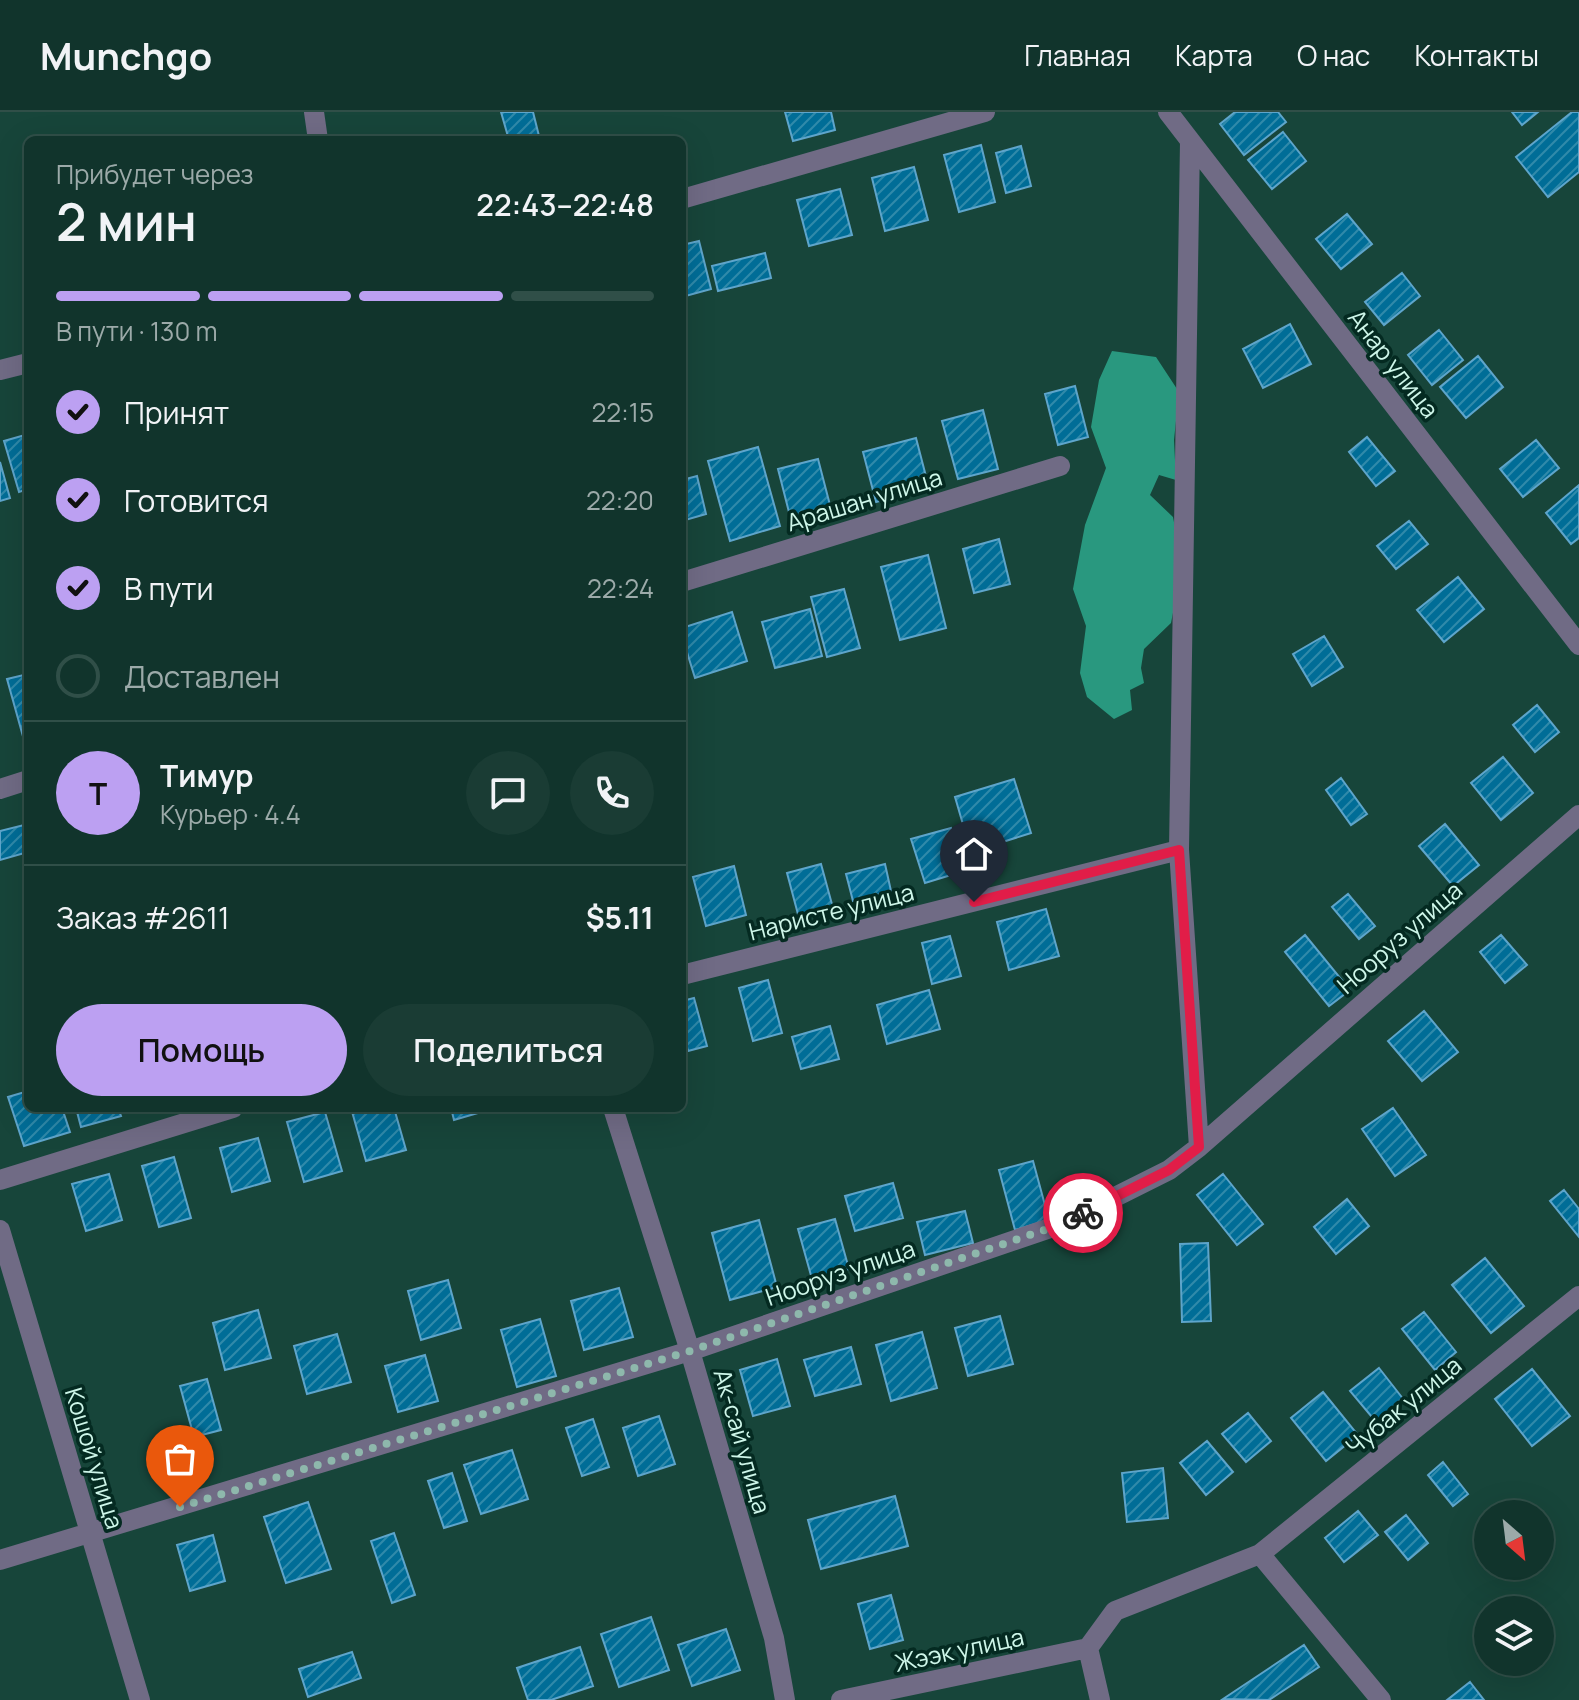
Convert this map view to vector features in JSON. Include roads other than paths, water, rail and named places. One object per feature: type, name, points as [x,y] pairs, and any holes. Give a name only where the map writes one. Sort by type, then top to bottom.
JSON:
[{"type":"street","points":[[314,112],[317,136]]},
{"type":"street","points":[[686,198],[985,112]]},
{"type":"street","name":"Анар улица","points":[[1168,112],[1579,645]]},
{"type":"street","points":[[1190,141],[1179,850],[1199,1147]]},
{"type":"street","points":[[0,370],[24,364]]},
{"type":"street","name":"Арашан улица","points":[[686,581],[1060,466]]},
{"type":"street","points":[[0,789],[24,781]]},
{"type":"street","name":"Нооруз улица","points":[[0,1560],[690,1351],[1059,1225],[1169,1170],[1199,1147],[1579,815]]},
{"type":"street","name":"Наристе улица","points":[[686,974],[1179,850]]},
{"type":"street","points":[[0,1180],[220,1112]]},
{"type":"street","name":"Ак-сай улица","points":[[614,1112],[690,1351],[774,1638],[785,1700]]},
{"type":"street","name":"Кошой улица","points":[[0,1230],[140,1700]]},
{"type":"street","name":"Чубак улица","points":[[1260,1554],[1579,1296]]},
{"type":"street","points":[[1100,1700],[1088,1648],[1115,1611],[1260,1554],[1381,1700]]},
{"type":"street","name":"Жээк улица","points":[[841,1700],[1088,1648]]}]
